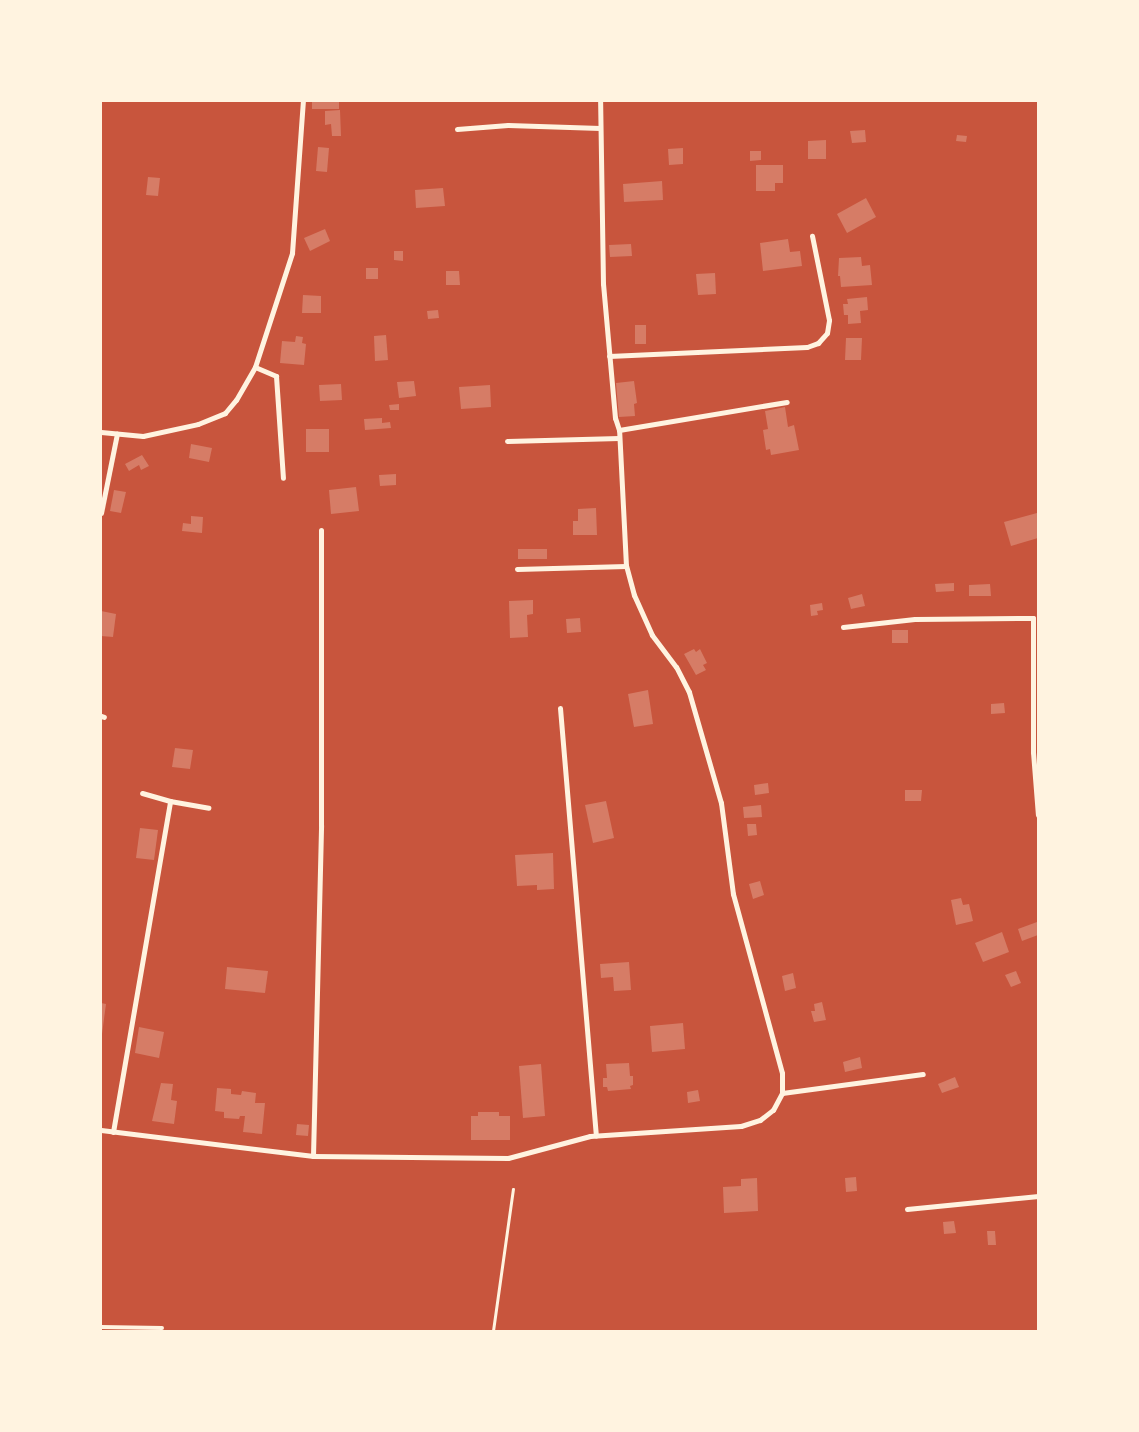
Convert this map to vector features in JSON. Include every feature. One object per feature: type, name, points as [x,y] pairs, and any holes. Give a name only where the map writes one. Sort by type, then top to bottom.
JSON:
[{"type":"street","points":[[101,432],[143,436],[212,420],[224,413],[236,400],[255,367],[292,253],[303,101]]},
{"type":"street","points":[[101,1130],[313,1156],[508,1158],[596,1135],[741,1126],[760,1120],[773,1110],[782,1093],[782,1073],[733,894],[721,803],[688,692],[676,667],[652,636],[634,595],[626,566],[619,430],[614,418],[604,284],[600,101]]},
{"type":"street","points":[[457,129],[508,125],[600,128]]},
{"type":"street","points":[[609,356],[807,347],[818,343],[827,333],[829,320],[812,236]]},
{"type":"street","points":[[255,367],[276,376],[283,478]]},
{"type":"street","points":[[619,430],[788,402]]},
{"type":"street","points":[[101,513],[117,434]]},
{"type":"street","points":[[507,441],[619,438]]},
{"type":"street","points":[[313,1156],[321,825],[321,530]]},
{"type":"street","points":[[517,569],[626,566]]},
{"type":"street","points":[[843,627],[915,619],[1033,618],[1032,752],[1038,815]]},
{"type":"street","points":[[560,708],[596,1135]]},
{"type":"street","points":[[142,793],[170,801],[208,808]]},
{"type":"street","points":[[113,1132],[170,801]]},
{"type":"street","points":[[782,1093],[923,1074]]},
{"type":"street","points":[[907,1209],[1038,1196]]},
{"type":"lane","points":[[101,1327],[162,1328]]},
{"type":"path","points":[[493,1331],[513,1190]]},
{"type":"building","points":[[312,101],[339,101],[339,109],[312,109]]},
{"type":"building","points":[[340,110],[341,136],[332,136],[331,124],[325,125],[325,111]]},
{"type":"building","points":[[865,130],[866,142],[852,143],[850,131]]},
{"type":"building","points":[[957,135],[967,136],[966,142],[956,141]]},
{"type":"building","points":[[826,140],[826,159],[808,159],[808,141]]},
{"type":"building","points":[[318,147],[329,148],[327,172],[316,171]]},
{"type":"building","points":[[683,148],[683,164],[669,165],[668,149]]},
{"type":"building","points":[[750,151],[761,151],[761,160],[750,161]]},
{"type":"building","points":[[756,165],[783,165],[783,183],[775,183],[775,191],[756,191]]},
{"type":"building","points":[[148,177],[160,178],[158,196],[146,195]]},
{"type":"building","points":[[662,181],[663,200],[624,202],[623,184]]},
{"type":"building","points":[[443,188],[445,206],[416,208],[415,190]]},
{"type":"building","points":[[866,198],[876,217],[847,233],[837,214]]},
{"type":"building","points":[[325,229],[330,241],[310,251],[304,238]]},
{"type":"building","points":[[788,239],[790,252],[800,251],[802,266],[763,271],[760,243]]},
{"type":"building","points":[[631,244],[632,256],[610,257],[609,245]]},
{"type":"building","points":[[394,251],[403,251],[403,261],[394,260]]},
{"type":"building","points":[[861,257],[862,266],[870,265],[872,285],[841,287],[840,276],[838,276],[839,258]]},
{"type":"building","points":[[366,268],[378,268],[378,279],[366,279]]},
{"type":"building","points":[[446,271],[459,271],[460,285],[446,285]]},
{"type":"building","points":[[715,273],[716,294],[698,295],[696,274]]},
{"type":"building","points":[[303,295],[321,296],[321,313],[302,313]]},
{"type":"building","points":[[867,297],[868,310],[860,311],[861,323],[848,324],[848,315],[844,315],[843,304],[848,304],[847,299]]},
{"type":"building","points":[[438,310],[439,318],[428,319],[427,311]]},
{"type":"building","points":[[635,325],[646,325],[646,344],[635,344]]},
{"type":"building","points":[[386,335],[388,360],[375,361],[374,336]]},
{"type":"building","points":[[296,336],[303,337],[302,343],[306,344],[304,365],[280,363],[282,341],[295,342]]},
{"type":"building","points":[[846,338],[862,338],[861,360],[845,360]]},
{"type":"building","points":[[414,381],[416,396],[399,398],[397,382]]},
{"type":"building","points":[[634,381],[637,403],[634,404],[635,416],[619,417],[616,383]]},
{"type":"building","points":[[341,384],[342,400],[320,401],[319,385]]},
{"type":"building","points":[[490,385],[491,407],[461,409],[459,387]]},
{"type":"building","points":[[399,404],[399,410],[390,410],[389,405]]},
{"type":"building","points":[[785,407],[788,427],[794,425],[799,450],[771,455],[770,449],[766,450],[763,430],[768,429],[765,411]]},
{"type":"building","points":[[382,418],[382,423],[390,422],[391,428],[365,430],[364,419]]},
{"type":"building","points":[[306,429],[329,429],[329,452],[306,452]]},
{"type":"building","points":[[191,444],[212,448],[209,462],[189,458]]},
{"type":"building","points":[[142,455],[149,466],[141,470],[139,465],[129,471],[125,464]]},
{"type":"building","points":[[396,474],[396,485],[380,486],[379,475]]},
{"type":"building","points":[[356,487],[359,511],[331,514],[329,490]]},
{"type":"building","points":[[114,490],[126,492],[121,513],[110,511]]},
{"type":"building","points":[[596,508],[597,535],[573,535],[573,521],[578,521],[578,509]]},
{"type":"building","points":[[1037,513],[1038,538],[1011,546],[1004,522]]},
{"type":"building","points":[[191,516],[203,517],[202,533],[182,531],[183,523],[191,524]]},
{"type":"building","points":[[518,549],[547,549],[547,559],[518,559]]},
{"type":"building","points":[[954,583],[954,591],[936,592],[935,584]]},
{"type":"building","points":[[990,584],[991,596],[969,596],[969,585]]},
{"type":"building","points":[[862,594],[865,606],[851,609],[848,598]]},
{"type":"building","points":[[533,600],[533,614],[527,615],[528,637],[510,638],[509,601]]},
{"type":"building","points":[[822,603],[823,610],[817,611],[818,615],[811,616],[810,605]]},
{"type":"building","points":[[101,611],[116,614],[113,637],[101,636]]},
{"type":"building","points":[[580,618],[581,632],[567,633],[566,619]]},
{"type":"building","points":[[892,630],[908,630],[908,643],[892,643]]},
{"type":"building","points":[[694,649],[696,652],[700,649],[707,663],[703,665],[706,670],[696,675],[684,654]]},
{"type":"building","points":[[648,690],[653,724],[634,727],[628,694]]},
{"type":"building","points":[[1004,703],[1005,713],[991,714],[991,704]]},
{"type":"building","points":[[175,748],[193,750],[190,769],[172,767]]},
{"type":"building","points":[[768,783],[769,793],[755,795],[754,785]]},
{"type":"building","points":[[905,790],[922,790],[921,801],[905,801]]},
{"type":"building","points":[[606,801],[614,838],[593,843],[585,805]]},
{"type":"building","points":[[761,805],[762,817],[744,818],[743,807]]},
{"type":"building","points":[[747,824],[756,824],[757,835],[748,836]]},
{"type":"building","points":[[140,828],[158,830],[154,860],[136,858]]},
{"type":"building","points":[[553,853],[554,889],[537,890],[537,885],[517,886],[515,855]]},
{"type":"building","points":[[760,881],[764,895],[753,899],[749,884]]},
{"type":"building","points":[[961,898],[963,905],[969,904],[973,921],[956,925],[951,900]]},
{"type":"building","points":[[1037,922],[1038,935],[1022,941],[1018,929]]},
{"type":"building","points":[[1002,932],[1009,952],[983,962],[975,943]]},
{"type":"building","points":[[629,962],[631,990],[614,991],[613,977],[601,978],[600,964]]},
{"type":"building","points":[[227,967],[268,971],[265,993],[225,989]]},
{"type":"building","points":[[1016,971],[1021,983],[1011,987],[1005,975]]},
{"type":"building","points":[[793,973],[796,988],[785,991],[782,976]]},
{"type":"building","points":[[822,1002],[826,1020],[814,1022],[811,1011],[815,1011],[814,1004]]},
{"type":"building","points":[[101,1003],[106,1004],[102,1034],[101,1034]]},
{"type":"building","points":[[683,1023],[685,1049],[652,1052],[650,1026]]},
{"type":"building","points":[[139,1027],[164,1032],[159,1058],[135,1053]]},
{"type":"building","points":[[860,1057],[862,1068],[845,1072],[843,1062]]},
{"type":"building","points":[[629,1063],[630,1076],[633,1076],[631,1089],[608,1091],[607,1087],[603,1087],[603,1078],[607,1078],[606,1064]]},
{"type":"building","points":[[541,1064],[545,1116],[523,1118],[519,1066]]},
{"type":"building","points":[[955,1077],[959,1087],[942,1093],[938,1084]]},
{"type":"building","points":[[161,1083],[173,1084],[171,1100],[177,1101],[174,1124],[152,1121]]},
{"type":"building","points":[[217,1088],[231,1089],[231,1094],[241,1095],[242,1091],[256,1093],[255,1103],[265,1103],[262,1134],[243,1132],[245,1116],[240,1116],[239,1119],[224,1118],[224,1112],[215,1111]]},
{"type":"building","points":[[698,1090],[700,1101],[688,1103],[687,1092]]},
{"type":"building","points":[[478,1112],[499,1112],[499,1116],[510,1116],[510,1140],[471,1140],[471,1116],[478,1116]]},
{"type":"building","points":[[297,1124],[309,1125],[308,1136],[296,1135]]},
{"type":"building","points":[[856,1177],[857,1191],[846,1192],[845,1178]]},
{"type":"building","points":[[757,1178],[758,1211],[724,1213],[723,1187],[741,1186],[741,1179]]},
{"type":"building","points":[[954,1221],[956,1233],[944,1234],[943,1222]]},
{"type":"building","points":[[987,1231],[995,1231],[996,1245],[988,1245]]}]
